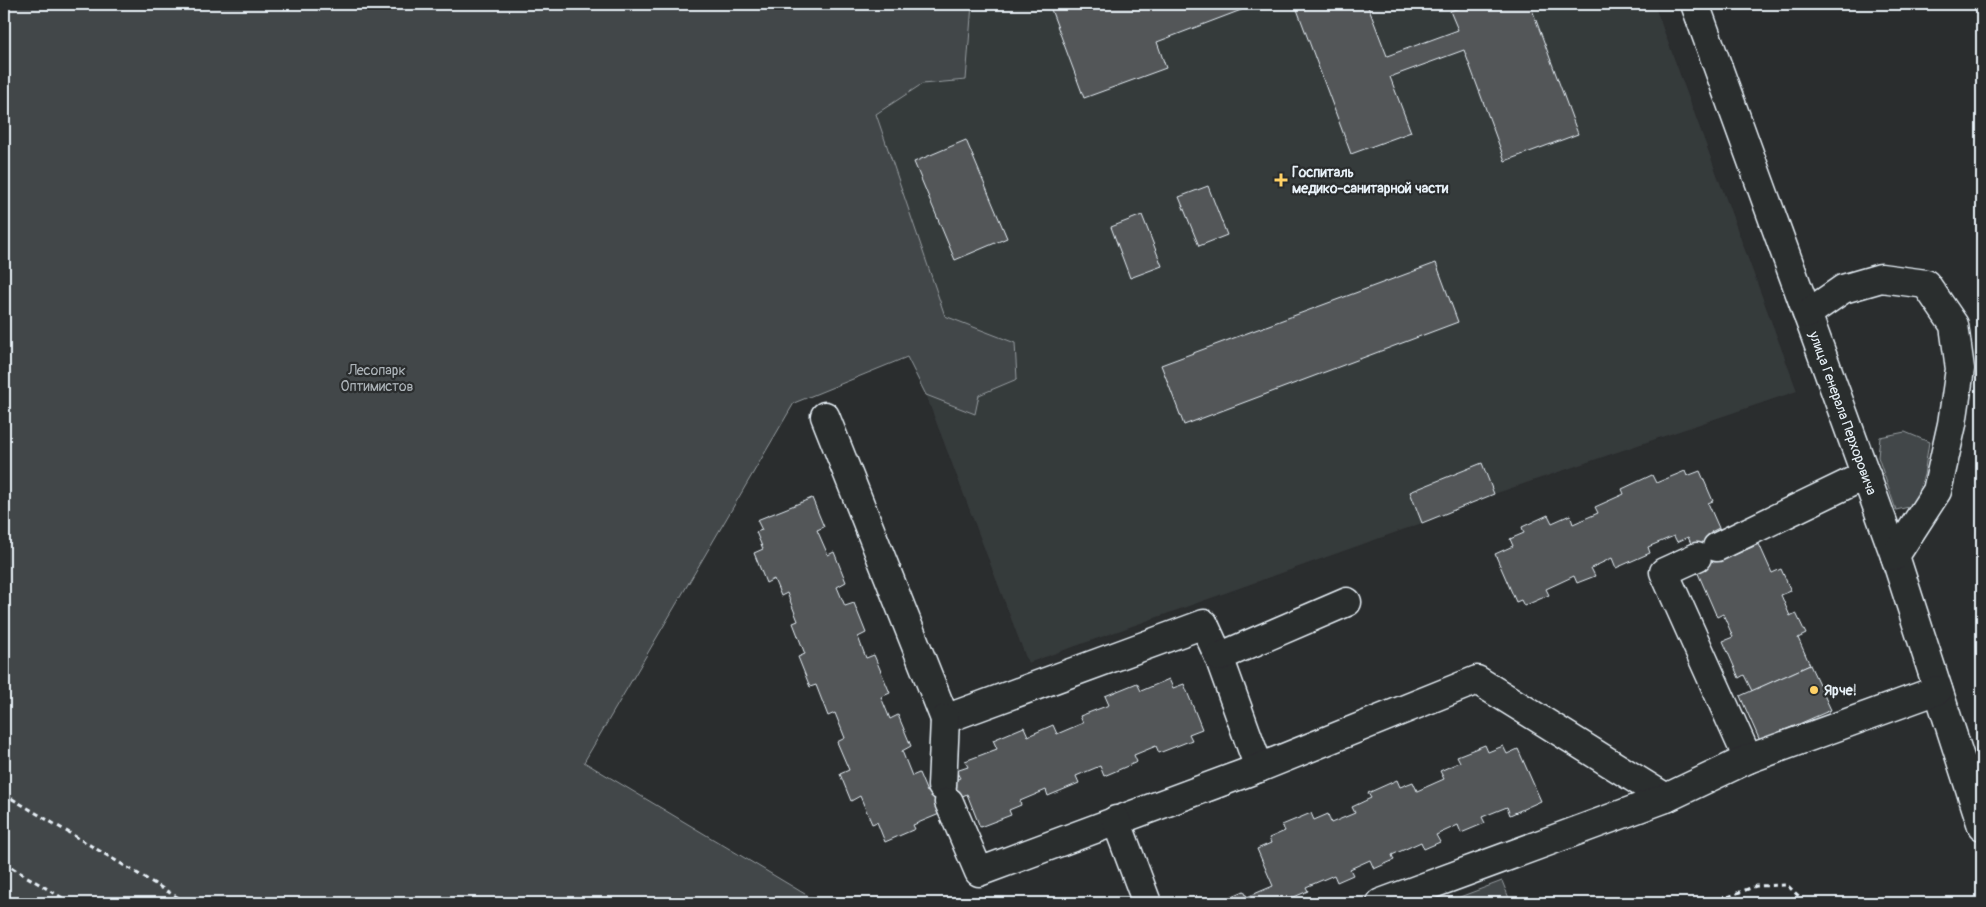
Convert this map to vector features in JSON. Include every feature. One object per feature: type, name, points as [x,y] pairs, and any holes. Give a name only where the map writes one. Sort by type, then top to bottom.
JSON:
[{"type":"street","name":"улица Генерала Перхоровича","points":[[1695,4],[1895,556],[1982,826]]},
{"type":"street","points":[[1807,314],[1843,289],[1880,278],[1926,284],[1954,325],[1960,369],[1952,424],[1937,491],[1895,556]]},
{"type":"street","points":[[825,416],[945,719],[945,794],[979,872],[1259,768],[1477,680],[1666,798]]},
{"type":"street","points":[[1748,759],[1664,572],[1866,475]]},
{"type":"street","points":[[1219,657],[1347,602]]},
{"type":"street","points":[[945,719],[1204,624],[1219,657],[1259,768]]},
{"type":"street","points":[[1382,903],[1666,798],[1748,759],[1938,690]]},
{"type":"street","points":[[1116,820],[1147,903]]},
{"type":"path","points":[[4,794],[187,903]]},
{"type":"path","points":[[4,863],[71,903]]},
{"type":"path","points":[[1711,903],[1756,886],[1788,885],[1806,903]]},
{"type":"path","points":[[4,900],[9,903]]},
{"type":"shaded area","name":"Госпиталь медико-санитарной части","points":[[777,4],[1654,4],[1797,391],[1494,494],[1422,523],[1028,663]]},
{"type":"green space","name":"Лесопарк Оптимистов","points":[[4,4],[972,4],[966,80],[922,84],[876,114],[945,316],[1015,343],[1017,379],[979,395],[975,414],[926,395],[907,357],[794,403],[584,762],[820,903],[4,903]]},
{"type":"green space","points":[[1905,432],[1929,442],[1924,475],[1913,506],[1896,510],[1878,457],[1880,437]]},
{"type":"green space","points":[[1502,881],[1511,903],[1444,903]]},
{"type":"building","points":[[1049,4],[1141,4],[1142,7],[1151,4],[1257,4],[1157,42],[1166,68],[1084,98]]},
{"type":"building","points":[[1295,4],[1367,4],[1387,56],[1458,30],[1450,11],[1471,4],[1530,4],[1578,134],[1505,161],[1464,50],[1390,77],[1411,132],[1351,154]]},
{"type":"building","points":[[966,140],[1007,238],[955,260],[914,162]]},
{"type":"building","points":[[1208,186],[1227,235],[1199,246],[1179,197]]},
{"type":"building","points":[[1142,215],[1162,266],[1130,278],[1111,227]]},
{"type":"building","points":[[1436,263],[1458,322],[1184,425],[1161,365]]},
{"type":"building","points":[[1482,463],[1494,494],[1422,523],[1410,492]]},
{"type":"building","points":[[1685,471],[1687,476],[1700,471],[1713,501],[1708,503],[1719,528],[1711,532],[1723,560],[1759,544],[1772,573],[1781,569],[1791,591],[1781,595],[1790,616],[1796,613],[1806,634],[1798,638],[1810,665],[1752,691],[1744,675],[1739,678],[1723,641],[1733,637],[1723,614],[1717,617],[1697,571],[1702,568],[1688,537],[1677,542],[1674,536],[1648,547],[1650,553],[1616,568],[1612,558],[1591,568],[1595,576],[1577,583],[1574,576],[1546,589],[1549,595],[1524,606],[1521,600],[1516,602],[1495,554],[1513,546],[1510,539],[1524,533],[1522,527],[1548,515],[1552,523],[1570,515],[1573,524],[1598,513],[1595,507],[1624,494],[1622,489],[1652,475],[1656,483]]},
{"type":"building","points":[[812,498],[824,527],[817,530],[828,555],[834,552],[846,582],[837,587],[845,606],[854,603],[866,633],[858,637],[866,658],[874,655],[890,693],[881,697],[890,719],[898,715],[911,746],[902,751],[912,776],[919,773],[927,792],[960,778],[956,771],[968,767],[965,761],[997,749],[993,740],[1024,727],[1028,736],[1053,725],[1057,734],[1083,723],[1080,716],[1109,705],[1105,696],[1137,683],[1141,691],[1169,679],[1173,688],[1184,684],[1202,729],[1189,734],[1192,740],[1159,753],[1156,746],[1134,755],[1137,762],[1104,776],[1100,766],[1076,776],[1079,783],[1048,796],[1046,790],[1020,801],[1021,805],[1009,810],[1011,815],[980,827],[967,794],[949,802],[942,813],[913,825],[915,829],[885,842],[877,822],[872,824],[860,796],[851,801],[840,774],[849,770],[837,742],[845,738],[835,713],[828,716],[816,685],[810,687],[798,657],[805,654],[793,623],[798,621],[787,593],[781,596],[774,579],[766,583],[754,553],[763,549],[756,532],[762,530],[757,520]]},
{"type":"building","points":[[1810,665],[1831,710],[1760,741],[1740,696]]},
{"type":"building","points":[[1485,745],[1488,752],[1503,746],[1507,754],[1518,749],[1541,801],[1510,815],[1507,807],[1482,817],[1485,823],[1461,833],[1458,825],[1436,835],[1440,842],[1424,849],[1421,842],[1392,855],[1394,860],[1374,869],[1370,860],[1350,869],[1353,875],[1337,882],[1334,875],[1306,887],[1308,891],[1280,903],[1216,903],[1244,891],[1247,897],[1273,886],[1257,849],[1271,843],[1269,838],[1285,831],[1282,825],[1311,813],[1314,820],[1328,814],[1331,823],[1355,813],[1352,807],[1371,798],[1368,793],[1397,780],[1400,787],[1413,782],[1417,791],[1444,779],[1440,771],[1460,762],[1457,756]]},
{"type":"place","name":"Госпиталь медико-санитарной части","points":[[1281,180]]},
{"type":"place","name":"Ярче!","points":[[1814,690]]}]
